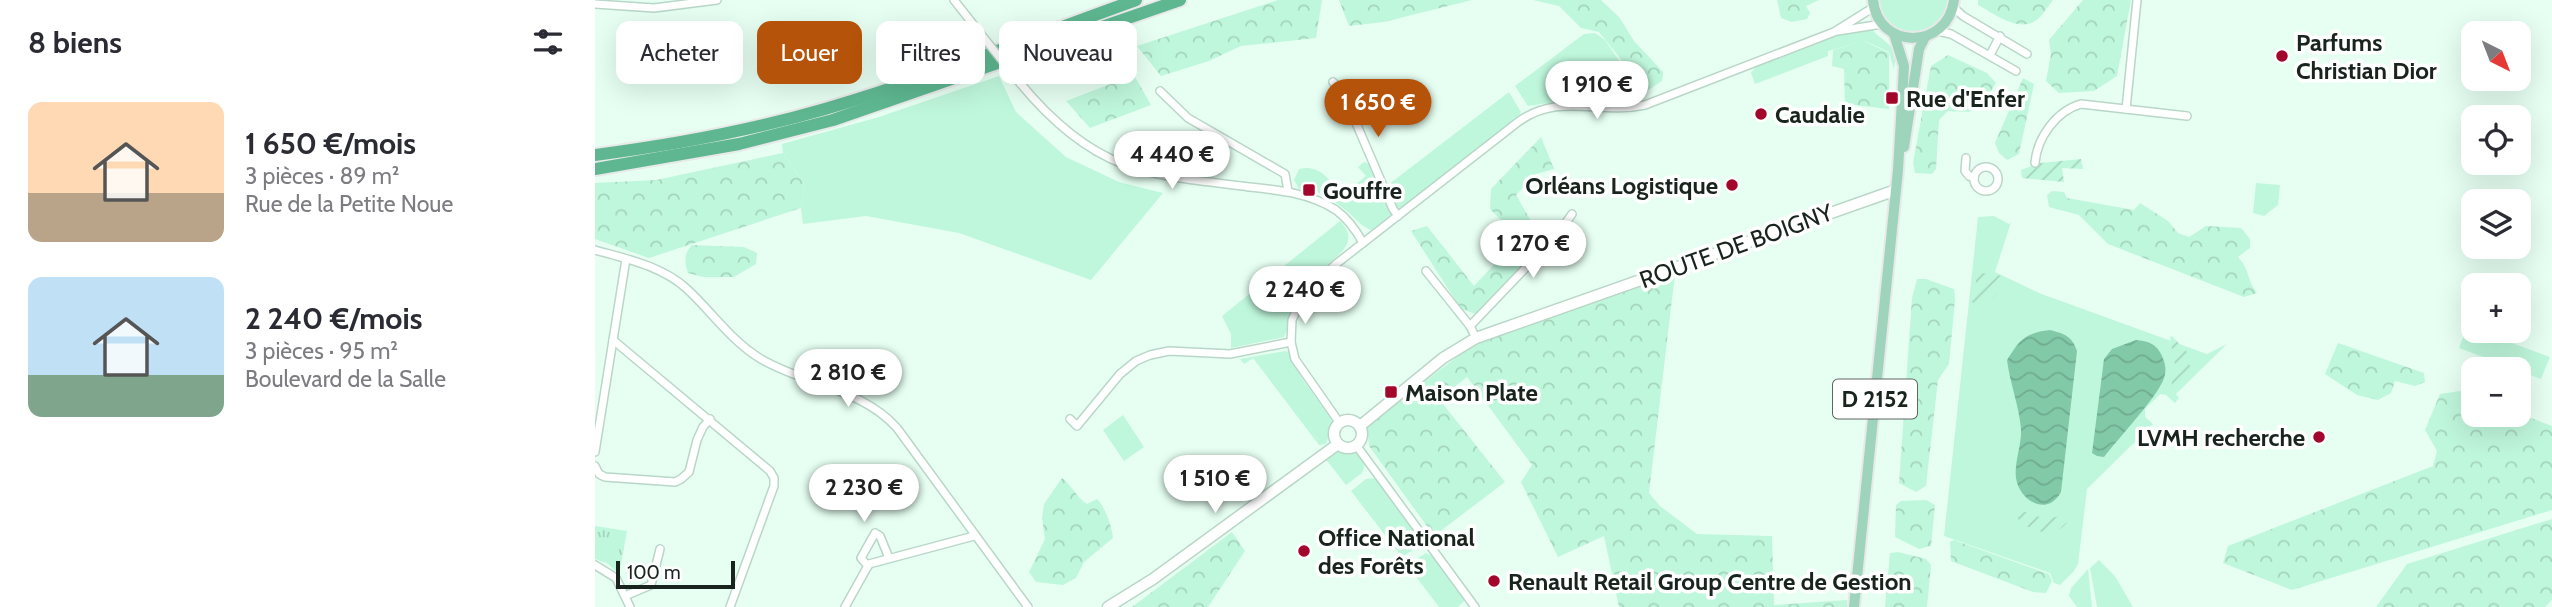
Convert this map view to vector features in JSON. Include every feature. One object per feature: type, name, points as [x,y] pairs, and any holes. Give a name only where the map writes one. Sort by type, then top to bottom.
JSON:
[{"type":"highway","points":[[596,162],[823,110],[1136,0]]},
{"type":"highway","points":[[596,162],[739,144],[833,120],[1180,0]]},
{"type":"main road","points":[[1873,3],[1882,24],[1894,34],[1908,38],[1925,37],[1937,31],[1947,20],[1954,3]]},
{"type":"main road","name":"D 2152","points":[[1854,607],[1898,170],[1904,66],[1894,34]]},
{"type":"main road","name":"D 2152","points":[[1898,170],[1906,140],[1919,49],[1925,37]]},
{"type":"street","points":[[595,4],[654,8],[717,0]]},
{"type":"street","points":[[954,0],[1020,83],[1058,124],[1083,143],[1120,163],[1168,176],[1289,191],[1320,201],[1347,219],[1363,243]]},
{"type":"street","points":[[2126,109],[2137,0]]},
{"type":"street","points":[[1834,32],[1873,3]]},
{"type":"street","points":[[1954,3],[1963,16],[2027,54]]},
{"type":"street","points":[[1339,422],[1298,365],[1291,342],[1292,320],[1304,294],[1319,278],[1518,122],[1539,109],[1551,106],[1625,108],[1645,105],[1834,32],[1882,24]]},
{"type":"street","points":[[1937,31],[1951,34],[2016,71]]},
{"type":"street","points":[[1990,55],[2000,36]]},
{"type":"street","points":[[1333,82],[1344,95],[1398,216]]},
{"type":"street","points":[[1160,91],[1188,118],[1285,174],[1289,191]]},
{"type":"street","points":[[2035,163],[2049,128],[2070,107],[2081,104],[2187,117]]},
{"type":"street","points":[[1966,158],[1965,172],[1974,178]]},
{"type":"street","name":"ROUTE DE BOIGNY","points":[[1360,426],[1443,358],[1476,338],[1896,190]]},
{"type":"street","points":[[1471,326],[1558,234],[1572,214]]},
{"type":"street","points":[[595,250],[653,267],[687,289],[738,342],[759,358],[860,399],[880,411],[897,428],[1028,607]]},
{"type":"street","points":[[595,452],[626,259]]},
{"type":"street","points":[[1426,271],[1471,326],[1476,338]]},
{"type":"street","points":[[613,340],[710,419],[770,471],[774,478],[774,486],[730,607]]},
{"type":"street","points":[[1070,419],[1077,426],[1121,373],[1136,361],[1150,355],[1169,351],[1230,354],[1291,342]]},
{"type":"street","points":[[595,466],[599,474],[605,477],[675,482],[689,472],[697,440],[703,426],[710,419]]},
{"type":"street","points":[[1348,419],[1360,426],[1361,438],[1356,445],[1345,448],[1338,444],[1333,433],[1339,422],[1348,419]]},
{"type":"street","points":[[1108,607],[1153,579],[1338,444]]},
{"type":"street","points":[[1356,445],[1475,607]]},
{"type":"street","points":[[868,566],[861,558],[875,533],[880,536],[890,558]]},
{"type":"street","points":[[845,607],[868,566],[974,536]]},
{"type":"street","points":[[625,596],[651,585],[660,549]]},
{"type":"street","points":[[595,565],[615,578],[629,607]]},
{"type":"green space","points":[[1278,0],[1322,0],[1316,38],[1241,46],[1209,61],[1161,76],[1137,46]]},
{"type":"green space","points":[[1339,0],[1472,0],[1384,22],[1349,26]]},
{"type":"green space","points":[[1533,0],[1601,0],[1619,17],[1634,41],[1663,72],[1662,81],[1647,91],[1639,83],[1635,72],[1627,67],[1599,32],[1581,28],[1559,6]]},
{"type":"green space","points":[[1777,0],[1819,0],[1806,6],[1810,13],[1807,19],[1792,22],[1781,18]]},
{"type":"green space","points":[[1878,0],[1950,0],[1941,21],[1923,32],[1906,33],[1885,17]]},
{"type":"green space","points":[[1978,0],[2053,0],[2032,23],[2016,24],[1978,5]]},
{"type":"green space","points":[[2083,0],[2131,0],[2117,76],[2094,91],[2059,93],[2046,81],[2051,54],[2049,40]]},
{"type":"green space","points":[[1870,28],[1893,50],[1894,69],[1889,52],[1865,41],[1828,51],[1828,56],[1755,84],[1751,73],[1756,66],[1839,35]]},
{"type":"green space","points":[[1595,33],[1605,40],[1625,69],[1634,75],[1643,102],[1555,102],[1528,106],[1515,86],[1584,34]]},
{"type":"green space","points":[[1864,41],[1889,53],[1889,109],[1845,104],[1844,69],[1832,66],[1833,50]]},
{"type":"green space","points":[[1948,55],[1987,73],[1996,83],[1987,98],[1969,112],[1948,111],[1939,120],[1936,169],[1932,174],[1915,173],[1913,163],[1931,66]]},
{"type":"green space","points":[[999,76],[999,84],[1003,84],[1016,112],[1066,157],[1119,182],[1163,193],[1091,280],[959,233],[866,216],[803,224],[801,208],[805,185],[783,153],[782,144],[879,117],[976,84],[985,84],[985,81]]},
{"type":"green space","points":[[2023,78],[2034,84],[2019,154],[2007,160],[1999,153],[1995,143]]},
{"type":"green space","points":[[1137,80],[1151,105],[1090,128],[1066,101],[1110,84],[1137,84]]},
{"type":"green space","points":[[1509,92],[1521,112],[1519,115],[1399,208],[1388,185]]},
{"type":"green space","points":[[1541,137],[1554,169],[1536,174],[1516,195],[1543,242],[1476,314],[1461,309],[1411,231],[1427,226],[1474,286],[1519,238],[1490,209],[1491,189]]},
{"type":"green space","points":[[783,153],[805,185],[801,208],[649,258],[595,239],[595,183],[656,180]]},
{"type":"green space","points":[[2081,159],[2083,169],[2062,168],[2064,182],[2022,178],[2021,170],[2040,163]]},
{"type":"green space","points":[[1364,162],[1369,164],[1391,215],[1371,230],[1329,198],[1307,188],[1306,192],[1299,189],[1294,180],[1299,169],[1313,169],[1324,175],[1343,195],[1366,176],[1358,167]]},
{"type":"green space","points":[[2256,183],[2280,185],[2278,205],[2264,216],[2253,213]]},
{"type":"green space","points":[[2052,191],[2064,192],[2067,198],[2134,210],[2140,203],[2168,221],[2178,233],[2189,237],[2206,226],[2241,228],[2250,239],[2250,248],[2238,257],[2257,293],[2244,297],[2108,244],[2079,215],[2049,207],[2047,195]]},
{"type":"green space","points":[[1994,216],[2009,224],[2011,222],[1995,272],[2039,293],[2207,354],[2227,344],[2176,394],[2179,398],[2175,403],[2166,395],[2160,394],[2145,409],[2145,417],[2153,424],[2087,489],[2078,564],[2060,585],[2054,583],[2050,573],[1944,536],[1978,217]]},
{"type":"green space","points":[[1340,221],[1346,229],[1347,244],[1296,299],[1284,337],[1231,348],[1231,334],[1222,316]]},
{"type":"green space","points":[[692,245],[744,247],[757,253],[756,264],[734,277],[703,277],[688,273],[685,258]]},
{"type":"green space","points":[[1982,273],[2003,276],[2004,281],[1995,287],[1997,294],[1991,300],[1988,296],[1978,304],[1973,303],[1970,299],[1974,294],[1977,275]]},
{"type":"green space","points":[[1675,274],[1649,493],[1660,506],[1697,534],[1772,536],[1774,605],[1847,600],[1847,607],[1619,607],[1604,536],[1558,557],[1521,482],[1532,465],[1467,377],[1439,399],[1505,482],[1434,536],[1369,446],[1367,425],[1478,341]]},
{"type":"green space","points":[[1917,279],[1926,279],[1954,289],[1955,300],[1949,364],[1938,380],[1926,486],[1916,492],[1899,483],[1912,298]]},
{"type":"green space","points":[[2172,336],[2187,352],[2187,361],[2192,369],[2175,390],[2171,388],[2175,365]]},
{"type":"green space","points":[[2338,343],[2424,373],[2425,382],[2415,386],[2395,381],[2391,393],[2378,400],[2357,395],[2325,374]]},
{"type":"green space","points":[[2461,343],[2512,343],[2550,357],[2541,379],[2531,375],[2531,357],[2483,357],[2459,348]]},
{"type":"green space","points":[[1289,352],[1301,377],[1331,419],[1333,424],[1326,444],[1319,445],[1253,358],[1244,364],[1240,359]]},
{"type":"green space","points":[[2461,391],[2461,427],[2531,427],[2531,418],[2552,426],[2552,510],[2292,590],[2223,563],[2228,546],[2433,466],[2437,451],[2425,430],[2440,394]]},
{"type":"green space","points":[[1123,415],[1144,447],[1124,461],[1103,430]]},
{"type":"green space","points":[[1339,449],[1355,452],[1365,464],[1362,473],[1346,485],[1324,457]]},
{"type":"green space","points":[[1062,478],[1087,504],[1097,499],[1100,502],[1108,517],[1113,538],[1084,562],[1076,578],[1063,585],[1036,582],[1029,572],[1045,539],[1042,518],[1044,504]]},
{"type":"green space","points":[[1373,478],[1417,534],[1416,545],[1402,557],[1351,491],[1366,479]]},
{"type":"green space","points":[[1926,500],[1935,505],[1931,546],[1919,549],[1895,537],[1896,505],[1901,501]]},
{"type":"green space","points":[[2021,510],[2043,517],[2064,515],[2067,522],[2055,531],[2041,532],[2020,521],[2015,515]]},
{"type":"green space","points":[[2552,519],[2552,600],[2545,607],[2376,607],[2407,564]]},
{"type":"green space","points":[[595,526],[627,531],[620,570],[617,572],[607,563],[595,559]]},
{"type":"green space","points":[[1232,532],[1245,551],[1208,607],[1132,607]]},
{"type":"green space","points":[[1954,540],[2049,574],[2052,581],[2046,593],[2033,592],[1951,561],[1950,542]]},
{"type":"green space","points":[[1898,552],[1926,559],[1931,565],[1927,607],[1885,607],[1890,553]]},
{"type":"green space","points":[[1426,553],[1434,557],[1464,597],[1458,607],[1439,607],[1407,565]]},
{"type":"green space","points":[[2099,560],[2115,576],[2133,607],[2097,607],[2090,568]]},
{"type":"green space","points":[[2088,569],[2092,607],[2077,607],[2069,596],[2071,588]]},
{"type":"water","points":[[2050,330],[2067,336],[2077,351],[2061,492],[2055,500],[2041,505],[2022,493],[2016,478],[2021,429],[2007,360],[2024,338]]},
{"type":"water","points":[[2136,340],[2148,342],[2158,349],[2165,364],[2164,378],[2146,406],[2104,457],[2097,456],[2092,453],[2104,359],[2112,349]]},
{"type":"place","name":"Parfums Christian Dior","points":[[2282,56]]},
{"type":"place","name":"Rue d'Enfer","points":[[1892,98]]},
{"type":"place","name":"Caudalie","points":[[1761,114]]},
{"type":"place","name":"Orléans Logistique","points":[[1732,185]]},
{"type":"place","name":"Gouffre","points":[[1309,190]]},
{"type":"place","name":"Maison Plate","points":[[1391,392]]},
{"type":"place","name":"LVMH recherche","points":[[2319,437]]},
{"type":"place","name":"Office National des Forêts","points":[[1304,551]]},
{"type":"place","name":"Renault Retail Group Centre de Gestion","points":[[1494,581]]}]
